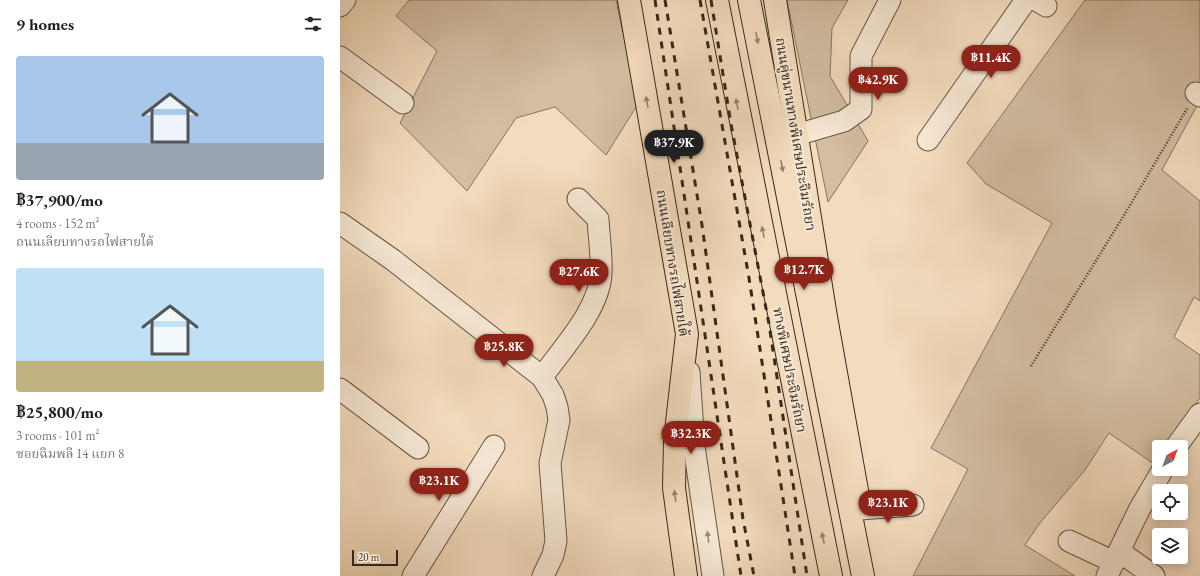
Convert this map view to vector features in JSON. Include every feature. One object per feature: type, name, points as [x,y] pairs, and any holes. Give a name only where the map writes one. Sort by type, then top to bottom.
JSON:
[{"type":"main road","name":"ถนนเลียบทางรถไฟสายใต้","points":[[629,0],[687,334],[675,440],[674,488],[686,576]]},
{"type":"main road","name":"ทางพิเศษประจิมรัถยา","points":[[717,0],[831,576]]},
{"type":"main road","points":[[749,0],[863,576]]},
{"type":"main road","name":"ถนนคู่ขนานทางพิเศษประจิมรัถยา","points":[[775,0],[826,317],[872,576]]},
{"type":"street","points":[[340,6],[344,0]]},
{"type":"street","points":[[796,134],[844,121],[861,109],[862,56],[890,0]]},
{"type":"street","points":[[928,140],[1026,0]]},
{"type":"street","points":[[340,57],[403,103]]},
{"type":"street","points":[[542,377],[589,312],[598,291],[601,275],[598,219],[578,199]]},
{"type":"street","points":[[340,223],[393,260],[542,377],[553,396],[557,407],[558,420],[550,463],[556,542],[553,555],[543,576]]},
{"type":"street","points":[[687,334],[694,446],[713,576]]},
{"type":"street","points":[[340,389],[418,448]]},
{"type":"street","points":[[1181,440],[1200,414]]},
{"type":"street","points":[[413,576],[494,446]]},
{"type":"street","points":[[1113,564],[1139,510],[1159,476]]},
{"type":"street","points":[[860,509],[913,505]]},
{"type":"street","points":[[1069,541],[1113,564],[1154,576]]},
{"type":"path","points":[[1031,366],[1198,94]]},
{"type":"shaded area","points":[[409,0],[616,0],[638,104],[606,155],[555,107],[516,118],[467,191],[400,123],[437,51],[396,16]]},
{"type":"shaded area","points":[[787,0],[848,0],[832,28],[830,76],[868,141],[828,202]]},
{"type":"shaded area","points":[[1085,0],[1200,0],[1200,100],[1162,170],[1200,201],[1200,301],[1194,297],[1174,337],[1200,355],[1200,398],[1171,440],[1152,440],[1152,463],[1109,433],[1085,470],[1039,524],[1025,545],[1075,576],[913,576],[968,469],[931,448],[1052,223],[986,184],[967,163]]},
{"type":"railway","points":[[655,0],[741,576]]},
{"type":"railway","points":[[665,0],[702,225],[743,519],[754,576]]},
{"type":"railway","points":[[700,0],[749,278],[795,576]]},
{"type":"railway","points":[[711,0],[731,124],[769,324],[807,576]]}]
